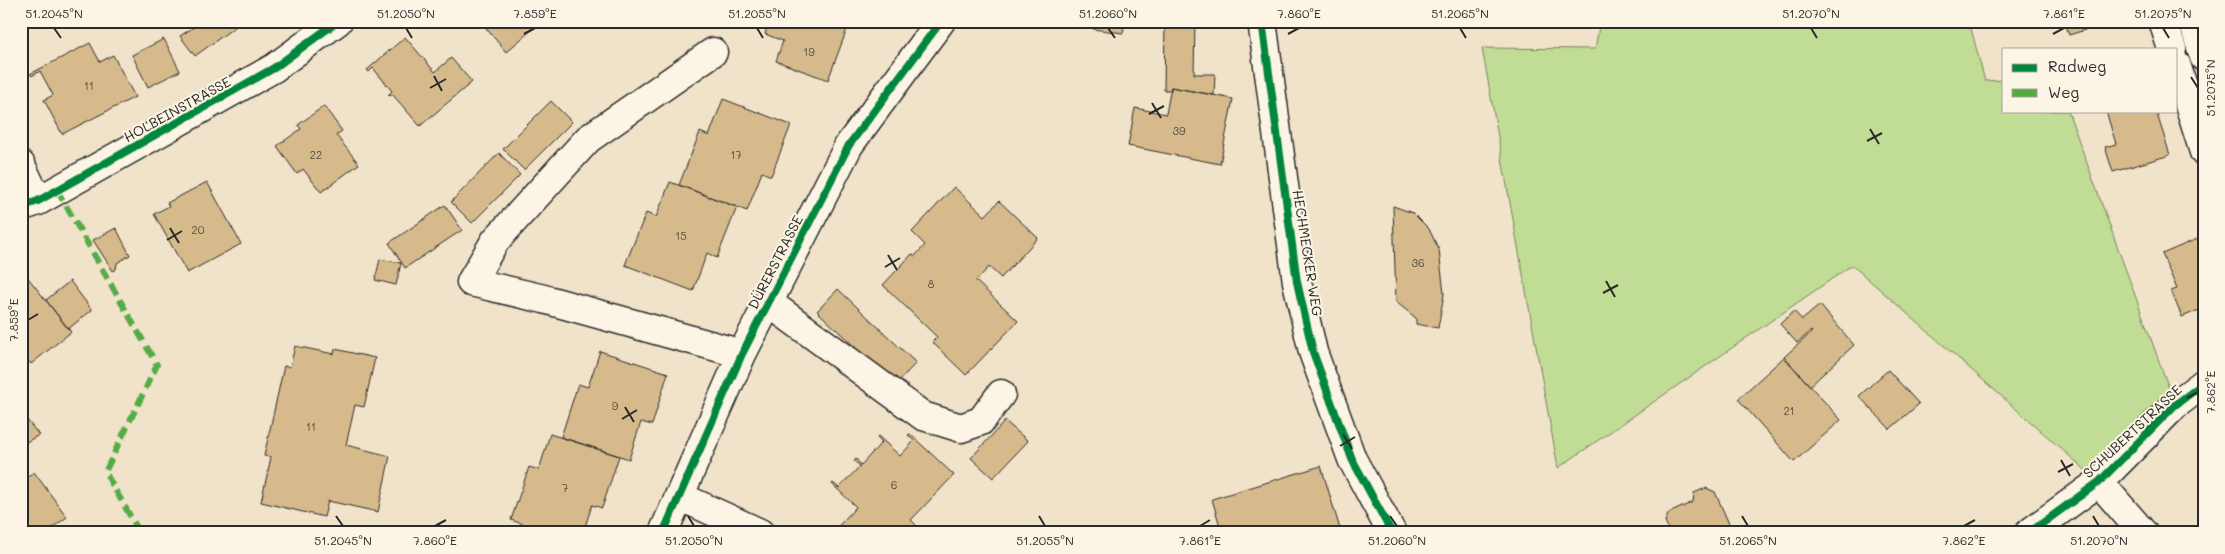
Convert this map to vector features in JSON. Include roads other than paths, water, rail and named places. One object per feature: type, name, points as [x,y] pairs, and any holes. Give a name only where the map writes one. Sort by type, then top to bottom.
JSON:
[{"type":"street","name":"HOLBEINSTRASSE","points":[[30,204],[274,68],[338,21]]},
{"type":"street","name":"DÜRERSTRASSE","points":[[663,533],[742,354],[849,145],[941,21]]},
{"type":"street","name":"HECHMECKER WEG","points":[[1262,21],[1297,282],[1313,352],[1352,459],[1392,533]]},
{"type":"street","points":[[2163,21],[2172,48]]},
{"type":"street","points":[[2193,21],[2204,57]]},
{"type":"street","points":[[713,52],[588,140],[496,241],[471,282],[544,299],[742,354]]},
{"type":"street","points":[[2178,70],[2204,152]]},
{"type":"street","points":[[21,165],[30,204]]},
{"type":"street","points":[[768,302],[923,416],[961,428],[981,421],[1001,394]]},
{"type":"street","name":"SCHUBERTSTRASSE","points":[[2029,533],[2099,482],[2175,405],[2204,383]]},
{"type":"street","points":[[2099,482],[2143,533]]},
{"type":"street","points":[[679,496],[760,533]]}]
